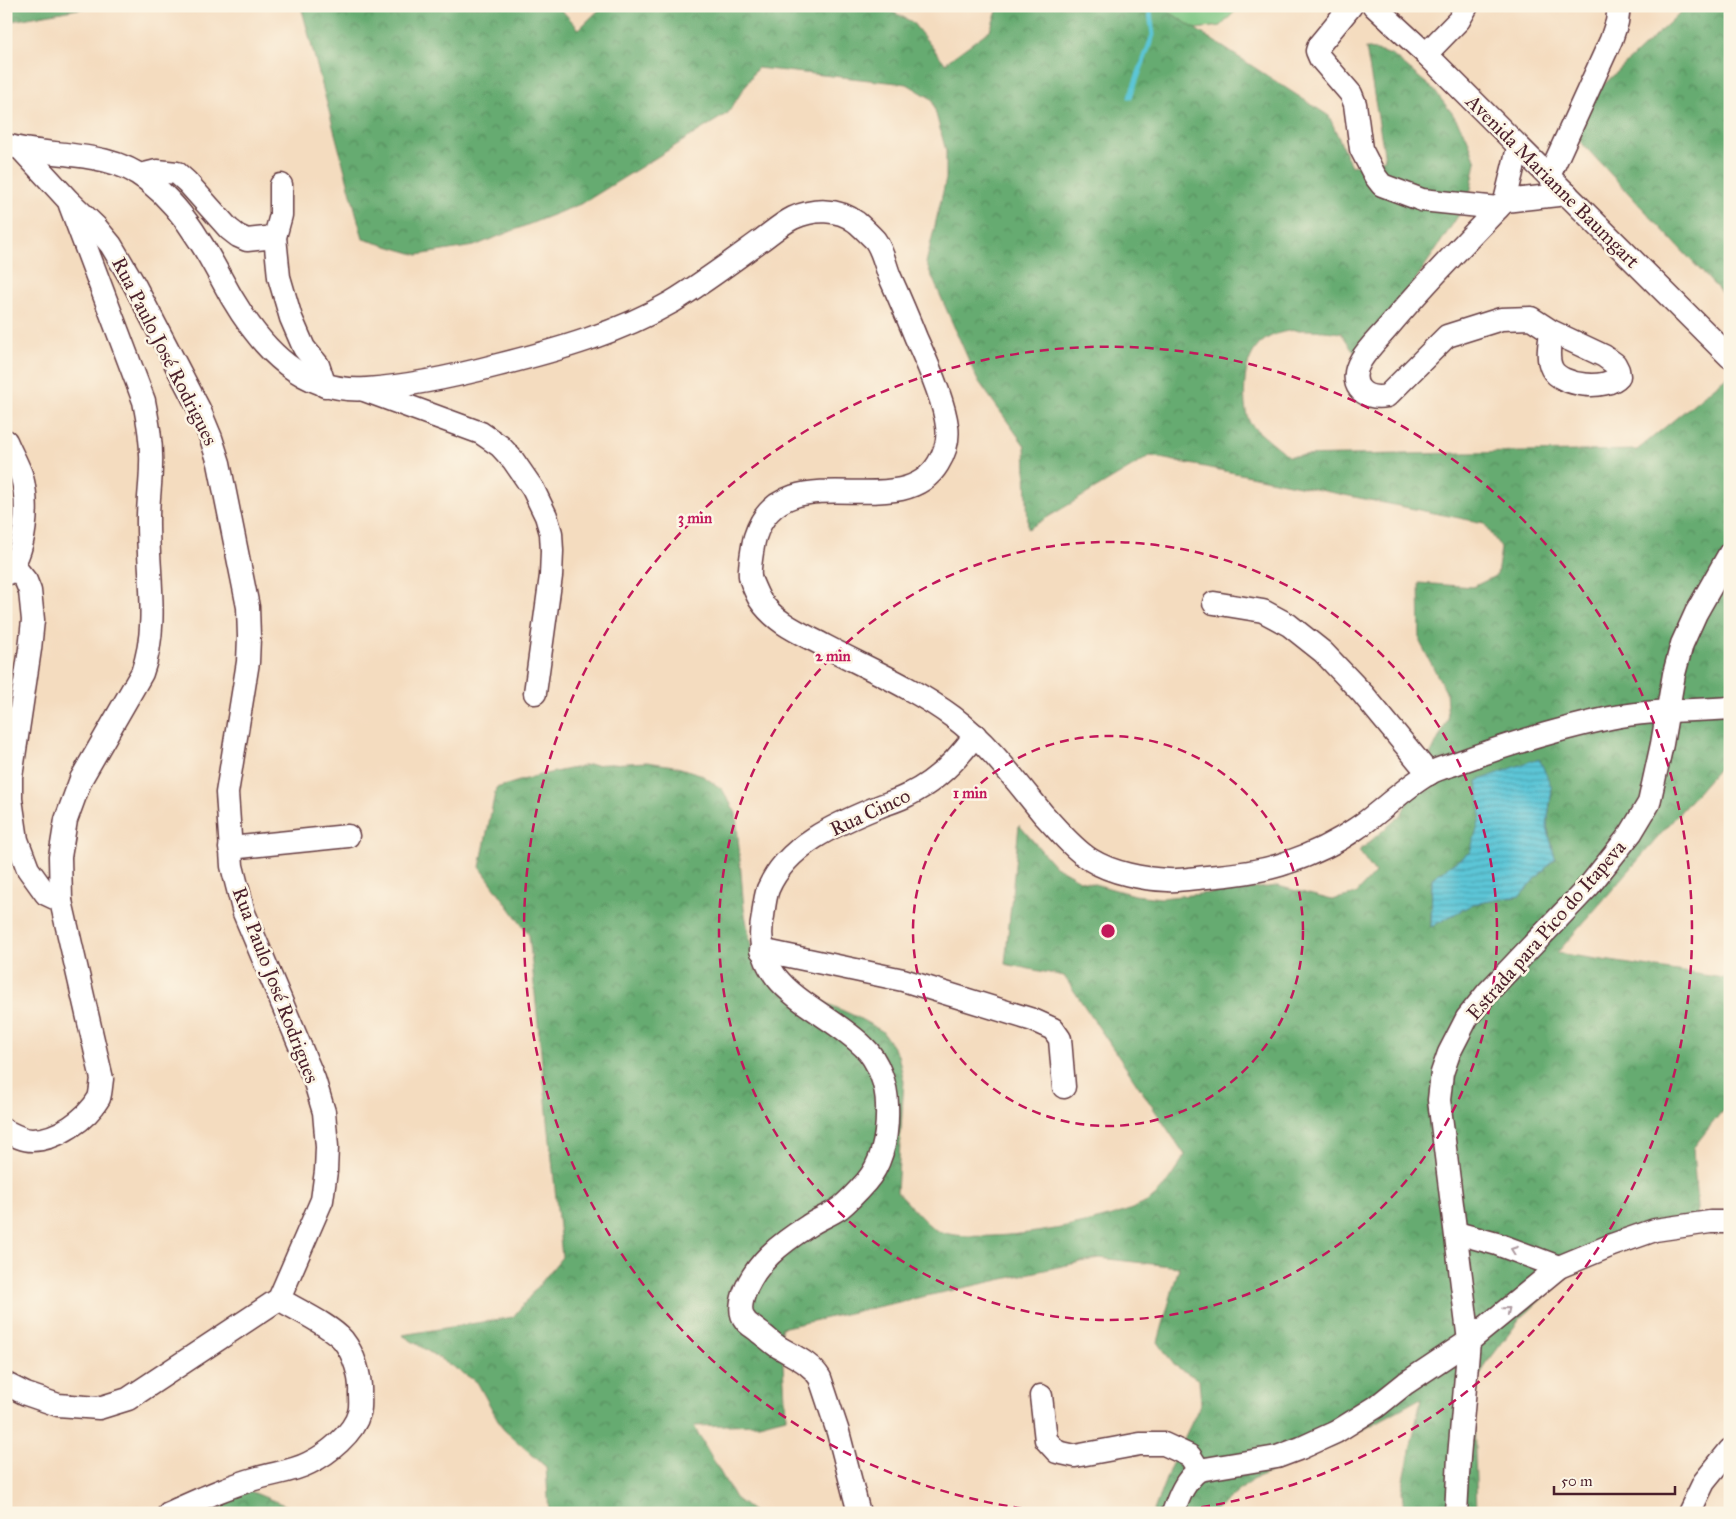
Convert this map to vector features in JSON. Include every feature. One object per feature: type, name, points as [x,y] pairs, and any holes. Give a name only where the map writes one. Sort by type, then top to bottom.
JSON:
[{"type":"street","points":[[1351,6],[1319,45],[1318,51],[1320,58],[1351,94],[1355,104],[1361,149],[1375,176],[1382,185],[1422,200],[1501,205],[1567,194]]},
{"type":"street","name":"Avenida Marianne Baumgart","points":[[1374,6],[1426,54],[1518,148],[1549,176],[1730,357]]},
{"type":"street","points":[[1426,54],[1459,20],[1467,6]]},
{"type":"street","points":[[1549,176],[1611,40],[1617,22],[1619,6]]},
{"type":"street","points":[[14,147],[62,152],[91,158],[124,167],[141,175],[170,201],[198,238],[252,330],[277,356],[310,380],[325,386],[363,390],[481,433],[500,446],[513,460],[533,489],[546,516],[551,532],[551,576],[535,693]]},
{"type":"street","name":"Rua Paulo José Rodrigues","points":[[14,147],[96,227],[110,245],[134,284],[198,409],[211,438],[219,463],[248,607],[250,637],[248,662],[227,793],[232,866],[244,913],[314,1079],[324,1112],[326,1155],[322,1200],[279,1299]]},
{"type":"street","points":[[1518,148],[1501,205],[1405,307],[1361,360],[1355,382],[1360,391],[1367,396],[1378,398],[1387,396],[1448,336],[1501,319],[1531,318],[1551,330]]},
{"type":"street","points":[[141,175],[157,171],[177,174],[187,182],[229,229],[238,236],[247,240],[275,238]]},
{"type":"street","points":[[281,185],[281,215],[275,238],[278,277],[304,348],[321,370],[325,386]]},
{"type":"street","points":[[6,1131],[31,1140],[53,1136],[88,1112],[100,1096],[102,1079],[61,901],[60,857],[66,820],[81,779],[142,673],[148,655],[151,622],[148,518],[151,464],[150,428],[144,401],[68,200]]},
{"type":"street","points":[[363,390],[454,376],[599,336],[637,320],[688,292],[791,219],[824,211],[839,212],[856,221],[873,237],[880,248],[928,367],[945,416],[948,430],[947,447],[930,475],[912,485],[893,491],[826,491],[782,500],[766,514],[754,538],[750,577],[758,598],[779,622],[933,702],[975,735],[1058,830],[1089,859],[1121,873],[1170,881],[1236,874],[1282,864],[1329,845],[1357,828],[1429,774],[1460,762],[1547,734],[1612,718],[1667,711],[1730,708]]},
{"type":"street","points":[[6,441],[22,476],[26,501],[20,551],[10,570],[26,581],[30,591],[32,620],[30,649],[11,777],[11,799],[17,840],[28,869],[46,894],[61,901]]},
{"type":"street","name":"Estrada para Pico do Itapeva","points":[[1456,1513],[1469,1341],[1457,1232],[1439,1100],[1442,1073],[1449,1053],[1467,1018],[1487,993],[1589,886],[1631,833],[1650,803],[1674,674],[1682,644],[1696,613],[1730,553]]},
{"type":"street","points":[[1214,603],[1264,611],[1289,624],[1323,652],[1363,694],[1429,774]]},
{"type":"street","name":"Rua Cinco","points":[[762,950],[760,937],[768,890],[784,862],[805,844],[829,829],[908,795],[923,786],[943,771],[965,749],[975,735]]},
{"type":"street","points":[[230,848],[348,836]]},
{"type":"street","points":[[762,950],[903,980],[1033,1020],[1053,1029],[1060,1040],[1064,1087]]},
{"type":"street","points":[[762,950],[770,970],[796,998],[865,1048],[876,1063],[887,1101],[888,1126],[882,1154],[873,1173],[854,1195],[840,1207],[775,1248],[752,1275],[744,1291],[741,1309],[745,1320],[775,1344],[805,1362],[820,1378],[838,1432],[859,1513]]},
{"type":"street","points":[[1173,1513],[1183,1489],[1199,1470],[1276,1457],[1336,1432],[1376,1407],[1469,1341],[1560,1267],[1612,1245],[1655,1230],[1710,1222],[1730,1222]]},
{"type":"street","points":[[1457,1232],[1497,1244],[1560,1267]]},
{"type":"street","points":[[6,1384],[26,1394],[58,1405],[99,1408],[128,1399],[279,1299],[332,1331],[343,1340],[352,1354],[360,1388],[360,1412],[349,1434],[309,1463],[285,1472],[258,1478],[195,1501],[169,1513]]},
{"type":"street","points":[[6,1366],[26,1394]]},
{"type":"street","points":[[1041,1396],[1046,1440],[1057,1452],[1075,1456],[1140,1444],[1164,1444],[1190,1456],[1199,1470]]},
{"type":"street","points":[[1689,1513],[1704,1482],[1730,1450]]},
{"type":"green space","points":[[6,6],[95,6],[6,22]]},
{"type":"green space","points":[[301,6],[558,6],[579,29],[603,6],[882,6],[912,22],[945,63],[990,30],[999,6],[1160,6],[1329,116],[1351,166],[1385,159],[1366,48],[1392,55],[1433,89],[1452,113],[1467,137],[1476,162],[1471,189],[1460,213],[1409,290],[1357,356],[1341,333],[1324,331],[1308,330],[1278,333],[1266,339],[1256,349],[1249,362],[1245,381],[1245,402],[1248,419],[1256,430],[1288,456],[1637,450],[1730,374],[1730,593],[1727,597],[1730,606],[1730,755],[1557,953],[1730,979],[1730,1101],[1693,1148],[1698,1223],[1587,1263],[1563,1279],[1521,1318],[1486,1364],[1473,1390],[1477,1513],[1404,1513],[1402,1490],[1421,1398],[1335,1445],[1252,1480],[1213,1513],[1153,1513],[1170,1468],[1201,1403],[1199,1380],[1174,1365],[1158,1342],[1179,1267],[1099,1258],[781,1328],[786,1417],[759,1424],[694,1426],[735,1498],[755,1513],[549,1513],[546,1467],[503,1429],[477,1382],[402,1335],[513,1317],[562,1257],[529,935],[480,867],[496,788],[536,776],[588,765],[647,762],[674,766],[700,774],[722,789],[736,813],[744,909],[756,971],[857,1017],[882,1031],[898,1055],[904,1081],[897,1192],[934,1229],[958,1235],[1014,1235],[1078,1225],[1132,1209],[1150,1200],[1165,1185],[1185,1155],[1064,976],[1005,964],[1019,825],[1055,866],[1080,880],[1134,895],[1161,898],[1278,886],[1332,900],[1356,894],[1375,873],[1359,851],[1401,815],[1448,719],[1446,692],[1420,642],[1419,583],[1473,587],[1497,575],[1501,548],[1484,523],[1150,456],[1028,529],[1025,446],[977,379],[926,263],[946,179],[946,151],[932,99],[907,84],[757,68],[728,113],[583,203],[474,246],[418,255],[363,239]],"holes":[[[1477,781],[1552,788],[1547,826],[1555,858],[1520,896],[1473,904],[1431,926],[1432,878],[1470,852],[1481,816]]]},
{"type":"green space","points":[[1134,6],[1240,6],[1221,26],[1186,30]]},
{"type":"green space","points":[[1687,6],[1730,6],[1730,302],[1563,123]]},
{"type":"green space","points":[[240,1487],[304,1513],[157,1513],[189,1499]]},
{"type":"water","points":[[1539,758],[1552,788],[1547,826],[1555,858],[1520,896],[1473,904],[1431,927],[1432,878],[1470,852],[1481,816],[1477,781]]},
{"type":"waterway","points":[[1130,97],[1153,35],[1149,6]]}]
